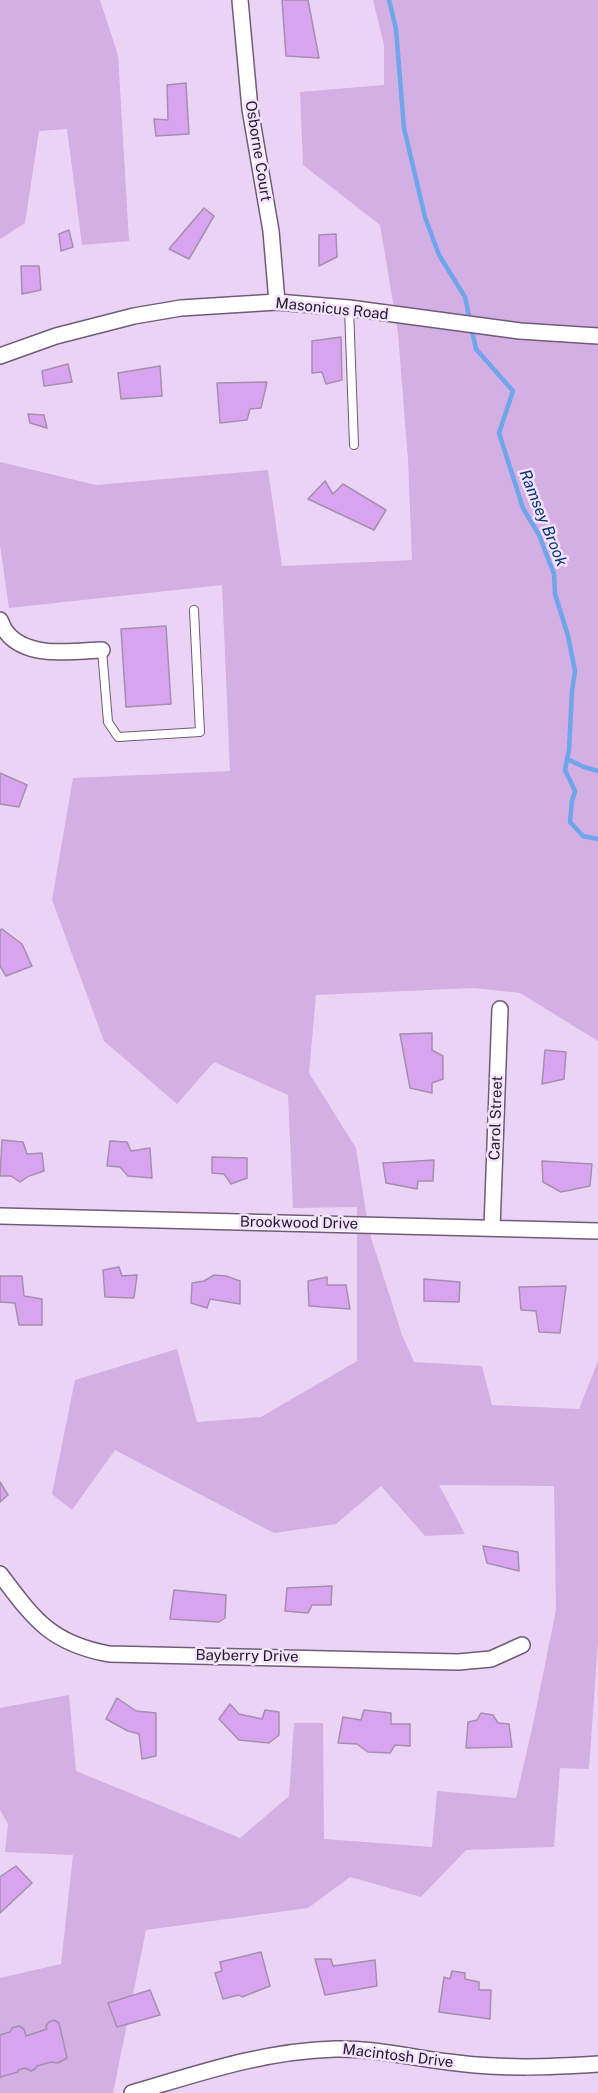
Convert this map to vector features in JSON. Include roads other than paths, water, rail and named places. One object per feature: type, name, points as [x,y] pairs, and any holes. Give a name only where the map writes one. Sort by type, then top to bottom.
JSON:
[{"type":"street","name":"Osborne Court","points":[[240,0],[250,108],[271,231],[277,302]]},
{"type":"street","name":"Masonicus Road","points":[[0,356],[56,336],[134,316],[181,308],[277,302],[349,308],[479,327],[559,335],[598,336]]},
{"type":"street","points":[[0,620],[7,633],[22,646],[48,651],[102,650]]},
{"type":"street","name":"Carol Street","points":[[492,1228],[500,1009]]},
{"type":"street","name":"Brookwood Drive","points":[[0,1216],[598,1231]]},
{"type":"street","name":"Bayberry Drive","points":[[0,1574],[32,1616],[48,1630],[67,1642],[109,1654],[458,1662],[491,1659],[522,1645]]},
{"type":"street","name":"Macintosh Drive","points":[[132,2093],[235,2062],[303,2050],[373,2050],[498,2067],[598,2064]]},
{"type":"lane","points":[[349,308],[354,445]]},
{"type":"lane","points":[[102,650],[108,722],[118,737],[200,732],[194,610]]},
{"type":"waterway","name":"Ramsey Brook","points":[[389,0],[396,29],[404,128],[425,217],[439,255],[465,297],[476,349],[513,391],[499,433],[523,508],[539,535],[554,574],[555,594],[568,636],[575,671],[569,750],[565,770],[575,791],[570,822],[583,836],[598,839]]},
{"type":"waterway","points":[[567,759],[598,771]]}]
